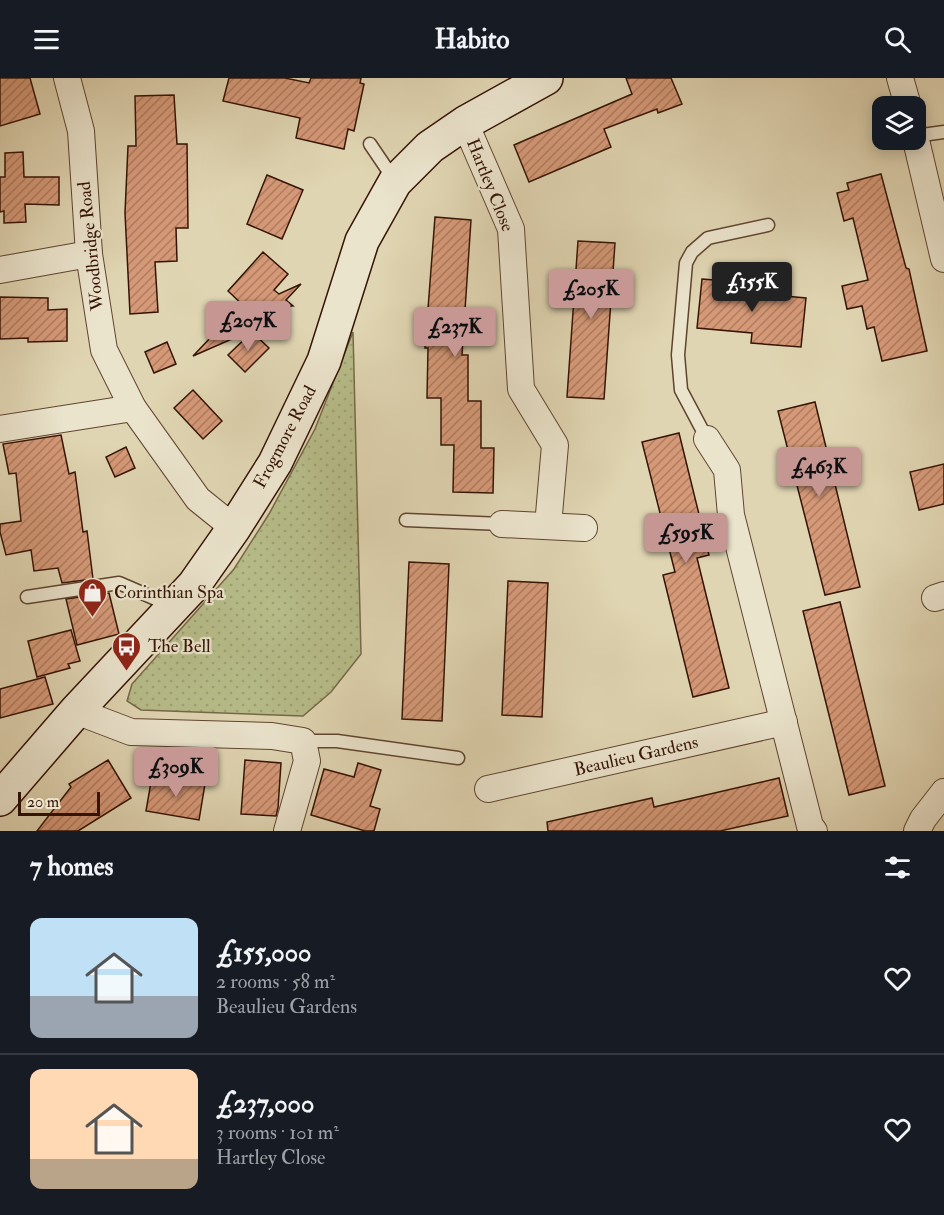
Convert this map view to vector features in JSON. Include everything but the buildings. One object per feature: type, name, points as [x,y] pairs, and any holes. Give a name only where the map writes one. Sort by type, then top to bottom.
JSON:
[{"type":"street","name":"Woodbridge Road","points":[[67,78],[81,131],[88,254],[104,350],[134,408],[198,499],[234,528]]},
{"type":"street","name":"Frogmore Road","points":[[7,783],[194,585],[234,528],[275,463],[324,362],[362,241],[395,182],[430,147],[465,123],[546,78]]},
{"type":"street","points":[[900,78],[905,96]]},
{"type":"street","name":"Hartley Close","points":[[465,123],[511,229],[521,389],[555,445],[548,526]]},
{"type":"street","points":[[918,150],[944,258]]},
{"type":"street","points":[[0,270],[88,254]]},
{"type":"street","points":[[0,429],[134,408]]},
{"type":"street","points":[[707,439],[727,470],[731,515],[810,826],[814,831]]},
{"type":"street","points":[[502,524],[584,528]]},
{"type":"street","points":[[76,711],[131,732],[272,736],[303,741],[307,761],[287,831]]},
{"type":"street","name":"Beaulieu Gardens","points":[[488,789],[784,722]]},
{"type":"street","points":[[917,831],[922,819],[944,792]]},
{"type":"lane","points":[[926,134],[944,132]]},
{"type":"lane","points":[[370,144],[395,182]]},
{"type":"lane","points":[[707,439],[681,390],[678,355],[686,263],[692,252],[708,238],[768,225]]},
{"type":"lane","points":[[406,520],[502,524]]},
{"type":"lane","points":[[27,597],[119,583],[173,607]]},
{"type":"lane","points":[[303,741],[337,741],[458,758]]},
{"type":"green space","points":[[353,332],[361,654],[331,692],[303,716],[141,710],[127,701],[132,684],[234,569],[269,514],[315,429]]},
{"type":"place","name":"Corinthian Spa","points":[[93,618]]},
{"type":"place","name":"The Bell","points":[[127,672]]}]
